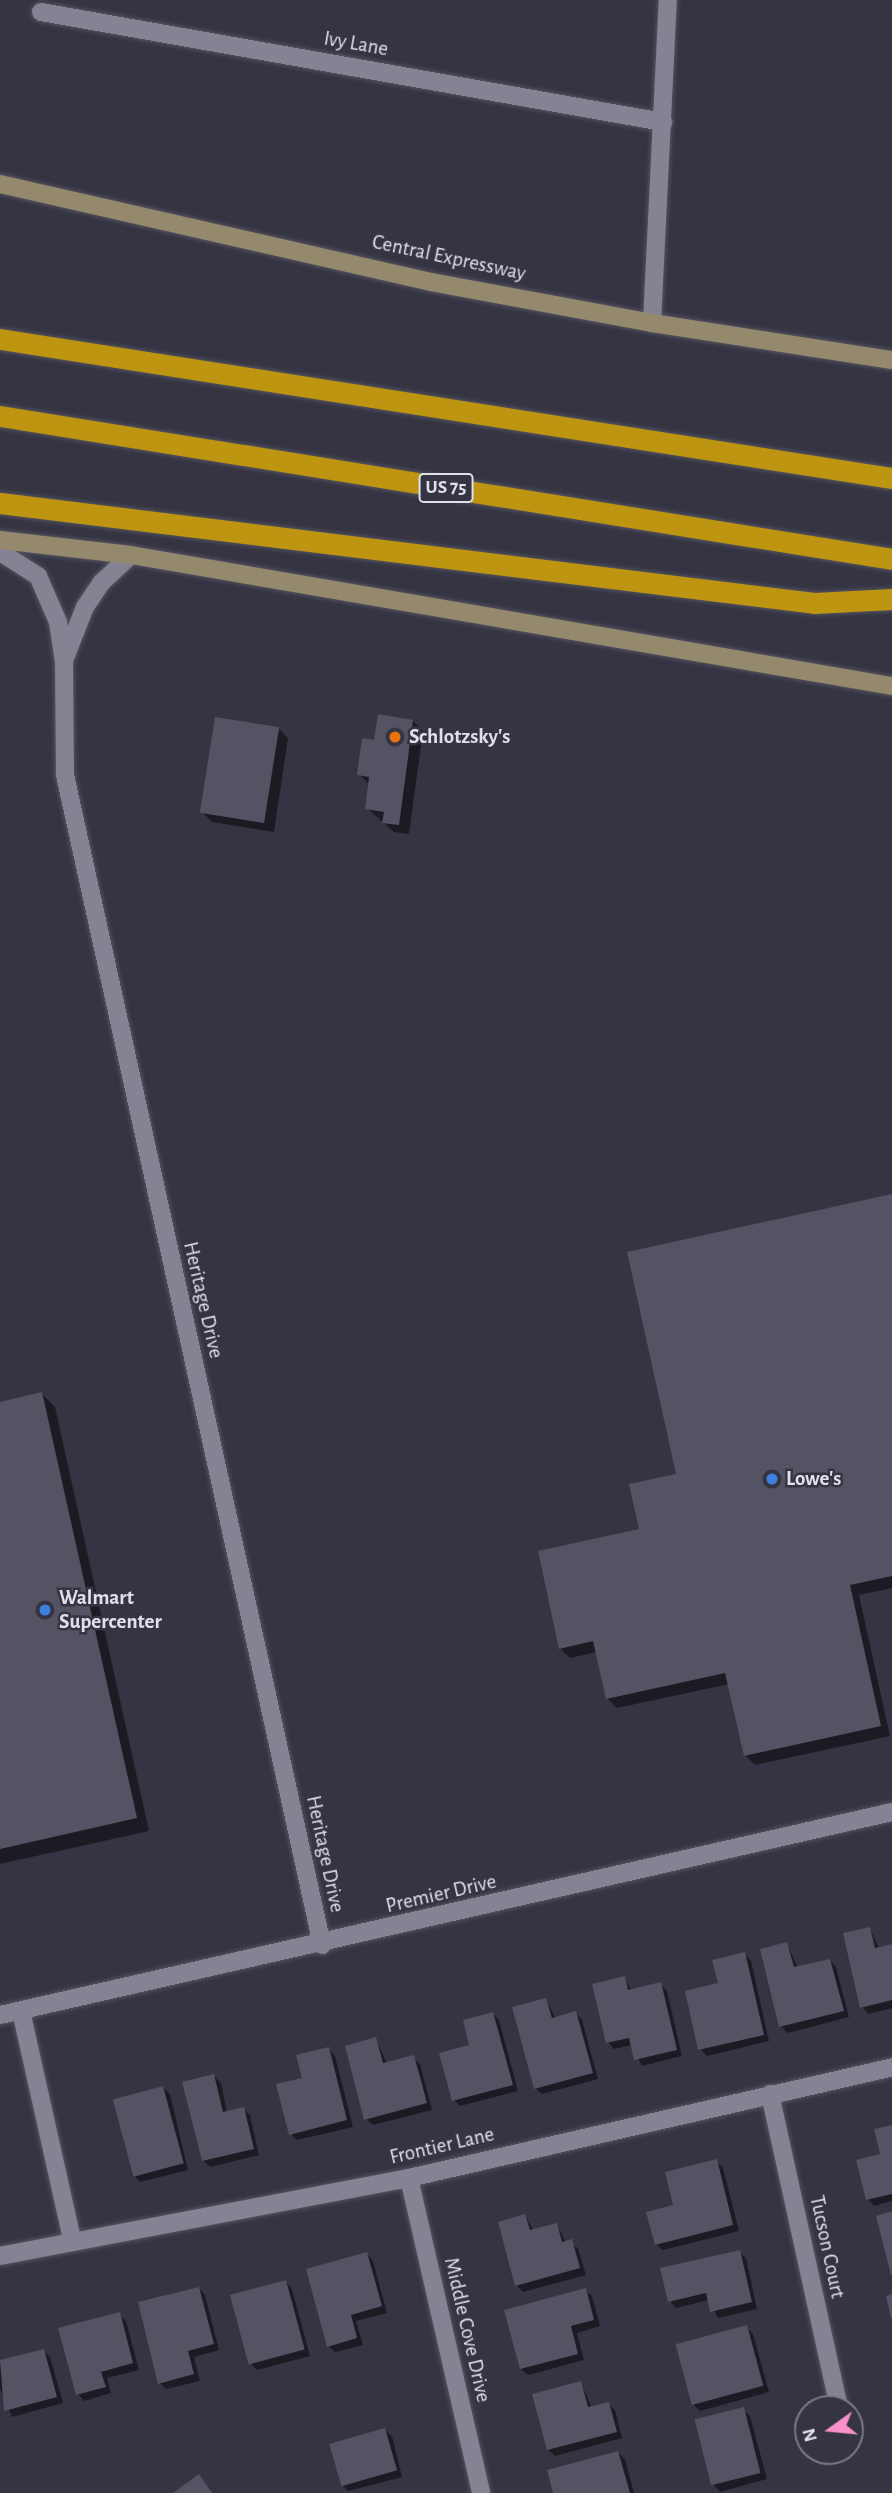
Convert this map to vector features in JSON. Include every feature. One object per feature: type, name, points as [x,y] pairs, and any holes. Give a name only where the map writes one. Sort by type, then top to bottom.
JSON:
[{"type":"highway","points":[[0,339],[892,478]]},
{"type":"highway","name":"US 75","points":[[0,416],[892,559]]},
{"type":"highway","points":[[840,470],[892,468]]},
{"type":"highway","points":[[0,503],[814,603],[892,600]]},
{"type":"main road","name":"Central Expressway","points":[[0,184],[431,282],[652,323],[892,360]]},
{"type":"main road","points":[[0,540],[131,555],[892,686]]},
{"type":"street","points":[[652,323],[668,0]]},
{"type":"street","name":"Ivy Lane","points":[[41,12],[663,122]]},
{"type":"street","name":"Heritage Drive","points":[[0,552],[38,576],[50,596],[64,662],[68,788],[322,1945]]},
{"type":"street","name":"Heritage Drive","points":[[64,662],[85,607],[101,583],[131,555]]},
{"type":"street","name":"Premier Drive","points":[[0,2015],[322,1945],[892,1812]]},
{"type":"street","points":[[21,2011],[72,2239]]},
{"type":"street","name":"Frontier Lane","points":[[0,2256],[72,2239],[409,2178],[892,2067]]},
{"type":"street","name":"Tucson Court","points":[[770,2094],[836,2395]]},
{"type":"street","name":"Middle Cove Drive","points":[[409,2178],[481,2493]]},
{"type":"building","points":[[378,714],[413,720],[399,825],[382,823],[384,812],[365,809],[369,777],[357,775],[362,738],[374,740]]},
{"type":"building","points":[[215,717],[279,727],[264,823],[200,813]]},
{"type":"building","name":"Lowe's","points":[[892,1194],[892,1576],[850,1585],[881,1726],[744,1756],[725,1673],[606,1699],[593,1641],[559,1649],[538,1551],[639,1529],[629,1484],[676,1474],[627,1252]]},
{"type":"building","name":"Walmart Supercenter","points":[[42,1392],[137,1818],[0,1849],[0,1402]]},
{"type":"building","points":[[870,1927],[875,1948],[892,1944],[892,2000],[860,2008],[843,1933]]},
{"type":"building","points":[[787,1942],[794,1967],[830,1959],[844,2011],[779,2027],[760,1949]]},
{"type":"building","points":[[745,1952],[764,2035],[698,2050],[685,1991],[718,1983],[712,1960]]},
{"type":"building","points":[[625,1976],[628,1990],[661,1982],[677,2050],[634,2060],[629,2038],[606,2043],[592,1984]]},
{"type":"building","points":[[546,1998],[552,2018],[576,2011],[593,2073],[534,2089],[512,2007]]},
{"type":"building","points":[[493,2012],[513,2085],[452,2101],[439,2053],[469,2045],[463,2020]]},
{"type":"building","points":[[376,2037],[383,2063],[414,2055],[427,2103],[364,2120],[345,2046]]},
{"type":"building","points":[[329,2047],[347,2120],[289,2135],[276,2084],[302,2078],[296,2055]]},
{"type":"building","points":[[214,2074],[223,2112],[244,2107],[254,2149],[202,2161],[182,2082]]},
{"type":"building","points":[[163,2086],[184,2163],[133,2177],[113,2099]]},
{"type":"building","points":[[892,2125],[892,2194],[866,2200],[856,2160],[880,2154],[874,2129]]},
{"type":"building","points":[[717,2159],[733,2225],[655,2245],[646,2212],[673,2205],[665,2172]]},
{"type":"building","points":[[892,2211],[892,2275],[891,2275],[876,2216]]},
{"type":"building","points":[[525,2214],[530,2230],[557,2223],[562,2242],[572,2239],[580,2268],[515,2286],[498,2222]]},
{"type":"building","points":[[740,2250],[752,2302],[710,2312],[706,2293],[668,2302],[660,2268]]},
{"type":"building","points":[[367,2252],[382,2306],[351,2315],[357,2338],[327,2347],[306,2269]]},
{"type":"building","points":[[286,2280],[305,2350],[249,2365],[230,2295]]},
{"type":"building","points":[[199,2287],[214,2344],[188,2351],[194,2374],[158,2384],[138,2302]]},
{"type":"building","points":[[586,2288],[594,2320],[571,2326],[578,2354],[520,2369],[504,2310]]},
{"type":"building","points":[[892,2294],[892,2318],[891,2318],[886,2296]]},
{"type":"building","points":[[120,2312],[133,2363],[101,2372],[106,2387],[76,2395],[58,2328]]},
{"type":"building","points":[[747,2325],[763,2386],[692,2405],[676,2344]]},
{"type":"building","points":[[44,2349],[57,2397],[4,2411],[0,2360]]},
{"type":"building","points":[[581,2381],[588,2407],[609,2402],[617,2432],[547,2450],[532,2394]]},
{"type":"building","points":[[744,2407],[760,2473],[711,2485],[695,2419]]},
{"type":"building","points":[[385,2428],[397,2470],[341,2486],[329,2444]]},
{"type":"building","points":[[618,2451],[630,2493],[553,2493],[547,2470]]},
{"type":"building","points":[[199,2474],[212,2493],[173,2493]]},
{"type":"place","name":"Schlotzsky's","points":[[395,737]]},
{"type":"place","name":"Lowe's","points":[[772,1479]]},
{"type":"place","name":"Walmart Supercenter","points":[[45,1610]]}]
